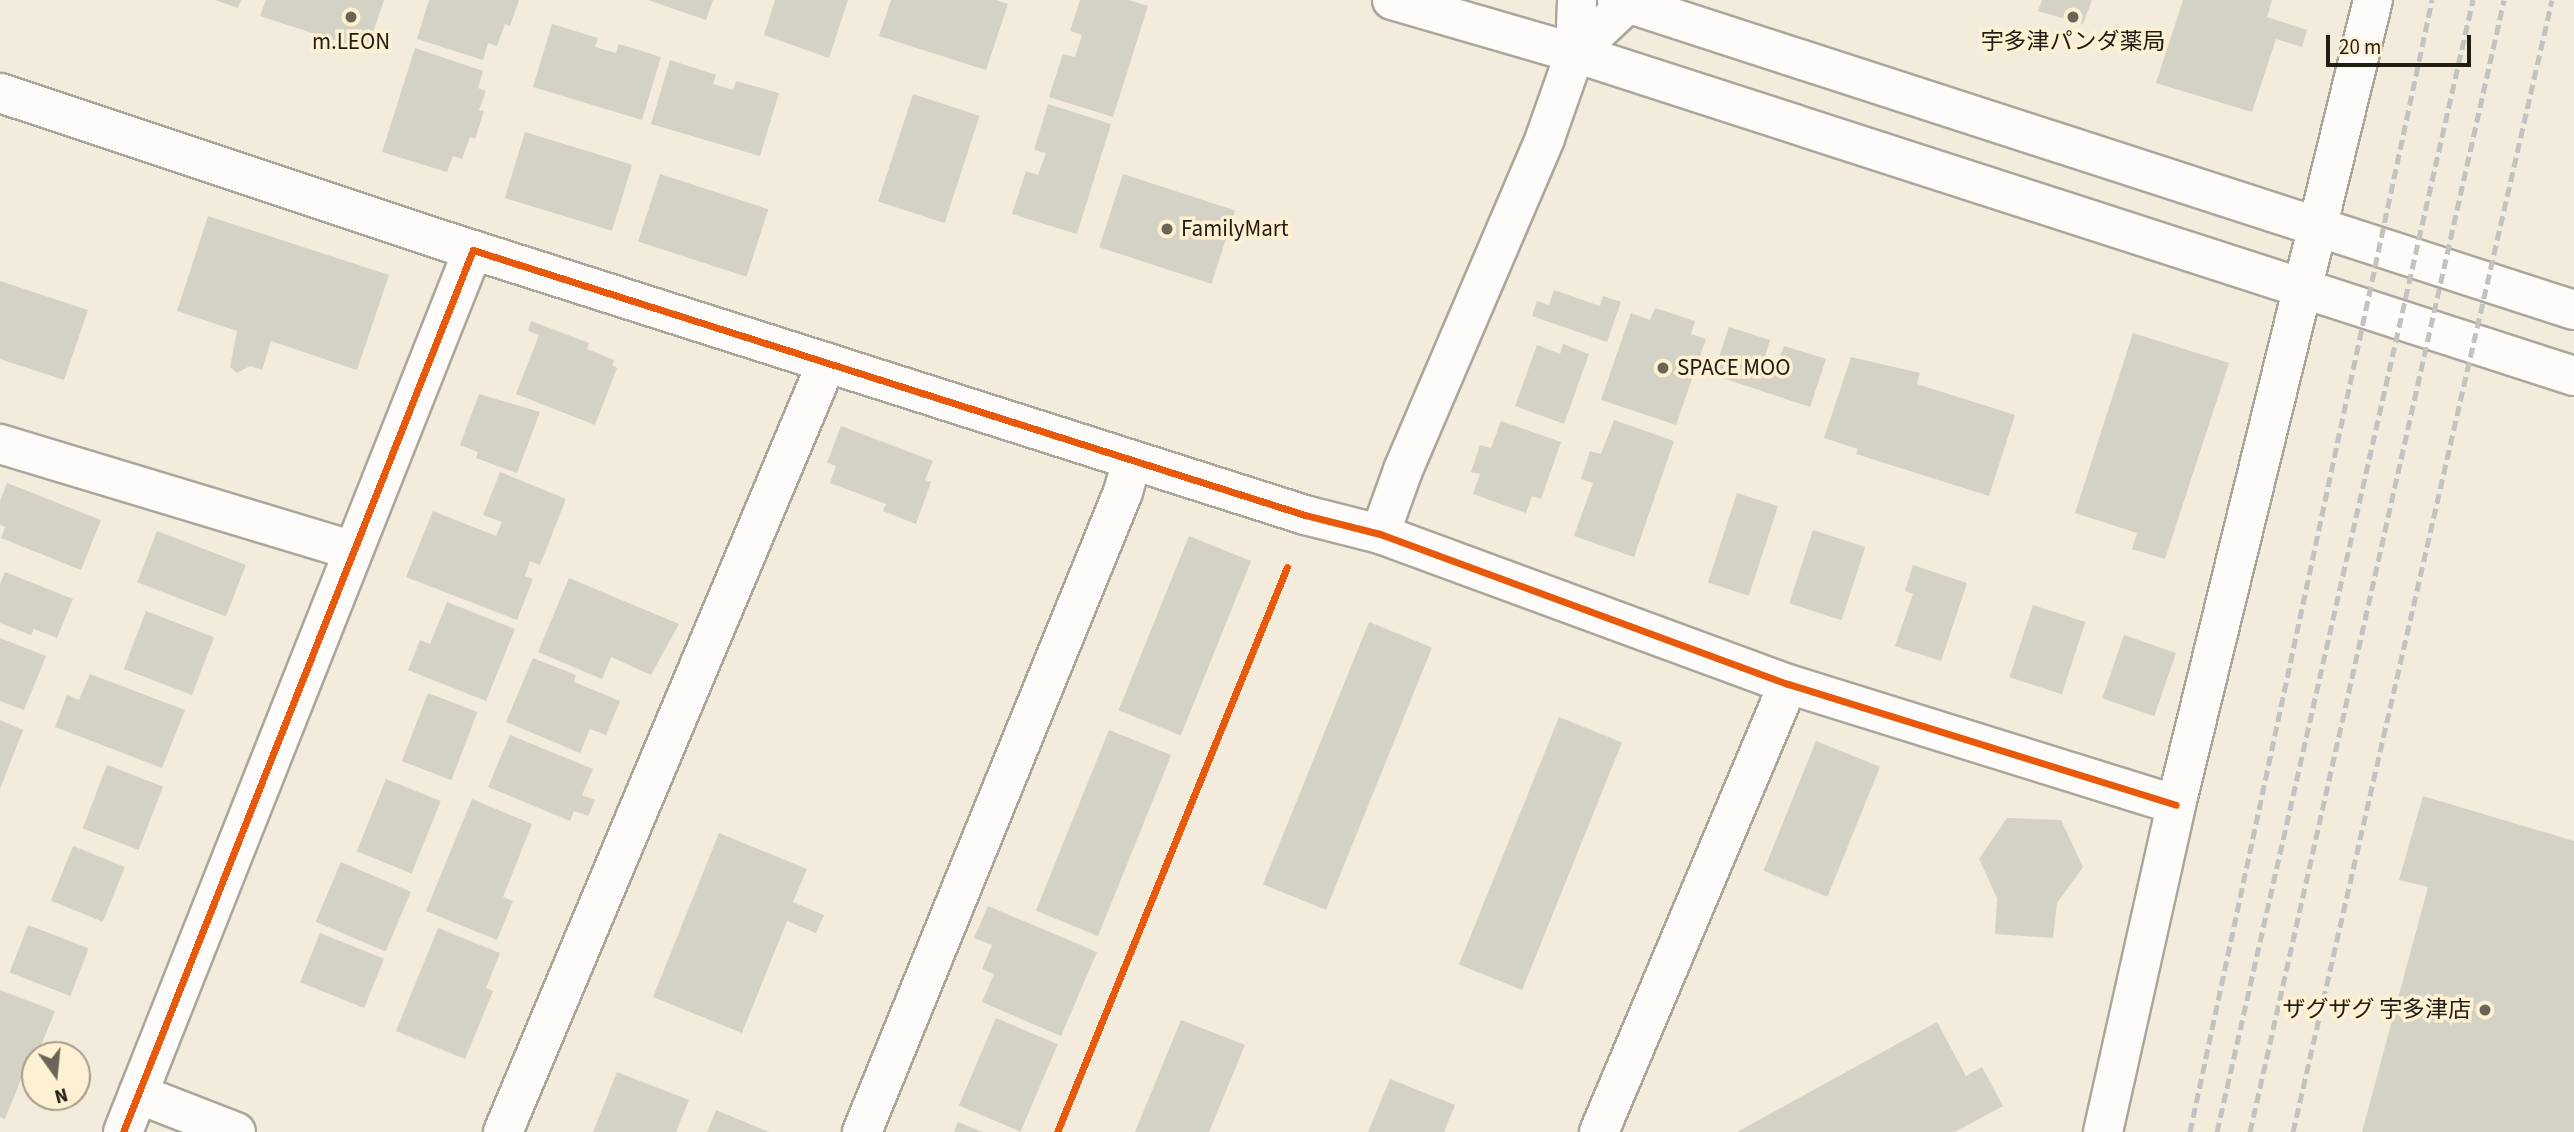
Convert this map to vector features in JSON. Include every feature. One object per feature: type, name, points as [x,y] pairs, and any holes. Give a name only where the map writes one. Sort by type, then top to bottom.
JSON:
[{"type":"street","points":[[1392,0],[1575,53],[2304,286],[2574,376]]},
{"type":"street","points":[[1380,534],[1403,470],[1537,159],[1575,53],[1577,0]]},
{"type":"street","points":[[2103,1132],[2176,805],[2373,0]]},
{"type":"street","points":[[1575,53],[1626,1],[2574,310]]},
{"type":"street","points":[[0,93],[473,250],[1132,461],[1380,534],[1788,684],[2176,805]]},
{"type":"street","points":[[123,1132],[351,550],[473,250]]},
{"type":"street","points":[[503,1132],[827,362]]},
{"type":"street","points":[[0,444],[351,550]]},
{"type":"street","points":[[862,1132],[1123,492],[1132,461]]},
{"type":"street","points":[[1600,1132],[1788,684]]},
{"type":"street","points":[[138,1094],[236,1132]]},
{"type":"building","points":[[215,0],[241,0],[238,8]]},
{"type":"building","points":[[266,0],[384,0],[367,51],[260,16]]},
{"type":"building","points":[[429,0],[519,0],[510,26],[505,24],[497,46],[488,43],[483,60],[417,39]]},
{"type":"building","points":[[648,0],[713,0],[706,20]]},
{"type":"building","points":[[775,0],[848,0],[829,58],[764,35]]},
{"type":"building","points":[[891,0],[996,0],[1008,4],[986,70],[879,36]]},
{"type":"building","points":[[1080,0],[1128,0],[1148,6],[1113,117],[1049,97],[1063,54],[1075,57],[1082,35],[1070,31]]},
{"type":"building","name":"宇多津パンダ薬局","points":[[2042,0],[2092,0],[2083,24],[2038,11]]},
{"type":"building","points":[[2183,0],[2272,0],[2267,17],[2307,30],[2302,47],[2276,39],[2252,112],[2156,83]]},
{"type":"building","points":[[552,24],[598,38],[595,47],[616,53],[619,44],[661,57],[642,120],[533,87]]},
{"type":"building","points":[[415,48],[483,71],[478,88],[486,91],[479,110],[484,111],[475,139],[470,137],[462,159],[453,156],[447,172],[382,152]]},
{"type":"building","points":[[670,60],[716,75],[713,84],[733,90],[736,81],[779,93],[760,156],[651,124]]},
{"type":"building","points":[[913,94],[980,116],[945,223],[878,201]]},
{"type":"building","points":[[1048,104],[1111,124],[1077,234],[1012,214],[1026,171],[1038,175],[1046,153],[1034,150]]},
{"type":"building","points":[[525,132],[632,165],[612,231],[505,198]]},
{"type":"building","points":[[660,174],[768,209],[746,277],[638,242]]},
{"type":"building","name":"FamilyMart","points":[[1123,174],[1235,210],[1211,284],[1099,247]]},
{"type":"building","points":[[208,216],[389,275],[357,370],[271,341],[262,370],[250,366],[237,373],[230,367],[237,331],[177,311]]},
{"type":"building","points":[[0,281],[88,310],[64,380],[0,359]]},
{"type":"building","points":[[1554,290],[1600,306],[1603,296],[1621,302],[1607,342],[1532,316],[1537,301],[1549,305]]},
{"type":"building","points":[[1655,308],[1695,321],[1691,334],[1706,339],[1676,425],[1601,400],[1631,313],[1650,320]]},
{"type":"building","points":[[531,321],[589,343],[587,349],[614,360],[612,365],[617,368],[595,425],[516,394],[539,335],[528,331]]},
{"type":"building","points":[[1729,327],[1770,340],[1762,367],[1775,370],[1784,346],[1826,359],[1810,407],[1713,375]]},
{"type":"building","points":[[2133,333],[2229,363],[2165,559],[2132,549],[2137,533],[2075,513]]},
{"type":"building","points":[[1563,344],[1589,354],[1564,424],[1515,406],[1537,345],[1560,354]]},
{"type":"building","points":[[1851,357],[1920,373],[1917,384],[2015,415],[1989,496],[1856,454],[1858,449],[1824,438]]},
{"type":"building","points":[[479,394],[540,412],[517,473],[476,458],[478,452],[460,445]]},
{"type":"building","points":[[1614,420],[1674,441],[1634,557],[1574,536],[1593,483],[1581,479],[1590,451],[1601,454]]},
{"type":"building","points":[[1501,421],[1561,442],[1541,499],[1532,496],[1526,513],[1473,494],[1480,474],[1471,472],[1480,445],[1491,448]]},
{"type":"building","points":[[841,426],[933,461],[925,480],[931,482],[916,524],[883,511],[886,504],[830,483],[836,466],[827,463]]},
{"type":"building","points":[[500,472],[566,499],[540,565],[530,561],[525,576],[533,579],[517,620],[406,577],[433,511],[496,536],[502,522],[483,515]]},
{"type":"building","points":[[7,483],[101,520],[81,570],[1,538],[5,527],[0,525],[0,501]]},
{"type":"building","points":[[1737,493],[1778,506],[1749,596],[1708,582]]},
{"type":"building","points":[[1813,530],[1865,547],[1842,620],[1789,603]]},
{"type":"building","points":[[157,531],[246,565],[226,616],[137,582]]},
{"type":"building","points":[[1189,536],[1251,561],[1181,735],[1119,710]]},
{"type":"building","points":[[1913,565],[1967,583],[1941,661],[1895,646],[1913,594],[1905,591]]},
{"type":"building","points":[[5,572],[73,599],[57,638],[34,629],[31,635],[0,623],[0,584]]},
{"type":"building","points":[[569,578],[679,624],[651,675],[611,657],[602,679],[538,652]]},
{"type":"building","points":[[447,602],[515,629],[486,701],[408,670],[420,640],[430,644]]},
{"type":"building","points":[[2033,605],[2085,622],[2062,694],[2010,677]]},
{"type":"building","points":[[146,611],[214,637],[192,695],[124,669]]},
{"type":"building","points":[[1369,622],[1432,647],[1326,910],[1263,884]]},
{"type":"building","points":[[2124,635],[2176,653],[2154,716],[2102,698]]},
{"type":"building","points":[[0,638],[46,656],[24,710],[0,701]]},
{"type":"building","points":[[533,658],[576,675],[574,682],[620,701],[606,735],[590,729],[580,753],[506,722]]},
{"type":"building","points":[[90,674],[185,710],[162,768],[55,727],[67,695],[79,700]]},
{"type":"building","points":[[428,693],[477,712],[451,780],[402,761]]},
{"type":"building","points":[[1559,717],[1622,742],[1522,990],[1459,965]]},
{"type":"building","points":[[0,720],[23,730],[0,789]]},
{"type":"building","points":[[1109,730],[1171,755],[1098,936],[1036,911]]},
{"type":"building","points":[[510,735],[593,769],[582,795],[595,800],[588,816],[574,811],[570,821],[488,787]]},
{"type":"building","points":[[1816,741],[1880,767],[1828,897],[1764,871]]},
{"type":"building","points":[[107,765],[163,787],[139,850],[83,828]]},
{"type":"building","points":[[386,779],[441,801],[411,873],[357,851]]},
{"type":"building","name":"ザグザグ 宇多津店","points":[[2423,796],[2574,841],[2574,1132],[2362,1132],[2428,887],[2399,880]]},
{"type":"building","points":[[472,799],[532,824],[503,897],[513,901],[497,940],[426,911]]},
{"type":"building","points":[[2007,818],[2061,820],[2083,867],[2057,903],[2053,938],[1995,934],[1997,898],[1979,859]]},
{"type":"building","points":[[719,833],[807,869],[793,902],[824,915],[816,933],[787,921],[742,1033],[653,997]]},
{"type":"building","points":[[73,846],[125,867],[103,922],[51,901]]},
{"type":"building","points":[[341,862],[411,892],[386,952],[316,922]]},
{"type":"building","points":[[988,906],[1097,952],[1061,1036],[982,1002],[994,974],[982,969],[992,945],[974,938]]},
{"type":"building","points":[[28,925],[89,948],[70,996],[10,973]]},
{"type":"building","points":[[438,928],[500,953],[486,988],[493,991],[465,1059],[396,1031]]},
{"type":"building","points":[[320,933],[384,959],[364,1008],[300,982]]},
{"type":"building","points":[[0,990],[55,1011],[43,1041],[21,1041],[21,1079],[5,1119],[0,1117]]},
{"type":"building","points":[[996,1018],[1058,1044],[1021,1132],[959,1105]]},
{"type":"building","points":[[1181,1020],[1245,1045],[1209,1132],[1135,1132]]},
{"type":"building","points":[[1937,1022],[1966,1076],[1982,1067],[2003,1106],[1955,1132],[1737,1132]]},
{"type":"building","points":[[617,1072],[689,1100],[676,1132],[593,1132]]},
{"type":"building","points":[[1390,1079],[1455,1105],[1444,1132],[1368,1132]]},
{"type":"building","points":[[716,1110],[769,1132],[707,1132]]},
{"type":"building","points":[[958,1122],[983,1132],[954,1132]]},
{"type":"railway","points":[[2190,1132],[2432,0]]},
{"type":"railway","points":[[2217,1132],[2473,0]]},
{"type":"railway","points":[[2250,1132],[2504,0]]},
{"type":"railway","points":[[2293,1132],[2552,0]]},
{"type":"cycle path","points":[[123,1132],[473,250],[1305,515],[1380,534],[1788,684],[2176,805]]},
{"type":"cycle path","points":[[1057,1132],[1287,567]]},
{"type":"place","name":"m.LEON","points":[[351,17]]},
{"type":"place","name":"宇多津パンダ薬局","points":[[2073,17]]},
{"type":"place","name":"FamilyMart","points":[[1167,229]]},
{"type":"place","name":"SPACE MOO","points":[[1663,368]]},
{"type":"place","name":"ザグザグ 宇多津店","points":[[2485,1010]]}]
